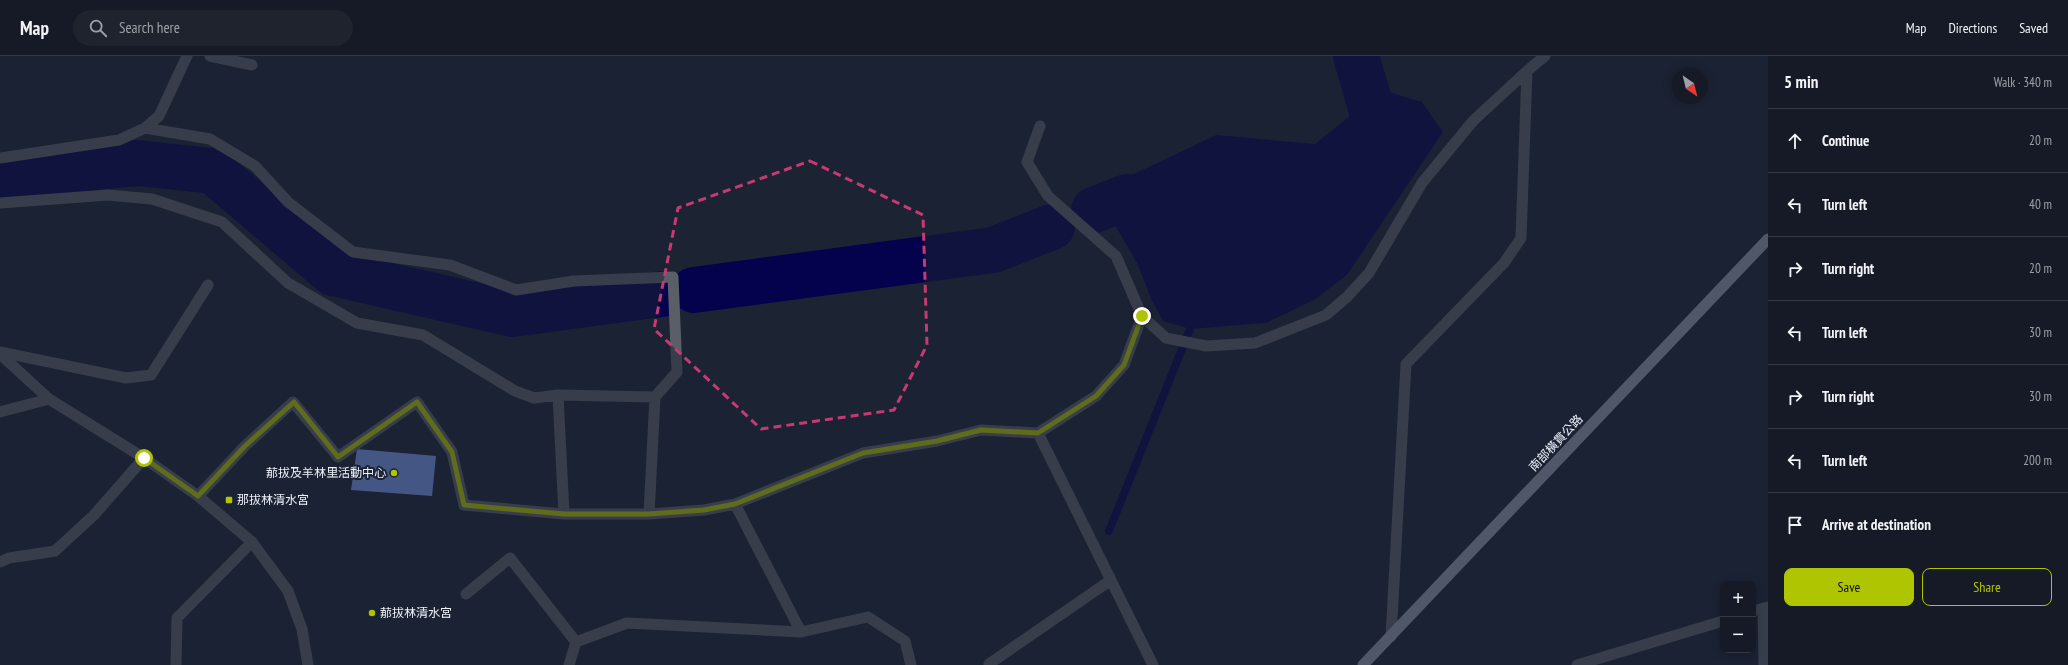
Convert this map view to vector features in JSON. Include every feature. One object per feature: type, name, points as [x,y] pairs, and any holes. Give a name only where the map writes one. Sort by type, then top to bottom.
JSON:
[{"type":"main road","name":"南部橫貫公路","points":[[1363,665],[1768,239]]},
{"type":"street","points":[[0,158],[119,140],[145,128],[159,116],[187,56]]},
{"type":"street","points":[[210,56],[252,65]]},
{"type":"street","points":[[1040,126],[1027,162],[1048,196],[1116,256],[1142,316],[1166,338],[1206,346],[1255,343],[1326,315],[1347,297],[1369,273],[1422,183],[1473,121],[1527,70],[1545,56]]},
{"type":"street","points":[[1391,637],[1406,364],[1504,263],[1521,238],[1527,70]]},
{"type":"street","points":[[145,128],[210,139],[255,166],[288,202],[354,252],[450,265],[516,290],[574,281],[673,277],[677,372],[655,397],[649,514]]},
{"type":"street","points":[[0,204],[108,195],[152,199],[222,222],[288,284],[356,323],[423,335],[515,391],[534,398],[558,395],[655,397]]},
{"type":"street","points":[[0,353],[126,378],[151,375],[208,285]]},
{"type":"street","points":[[198,496],[245,446],[294,402],[338,457],[417,402],[452,452],[464,505],[564,514],[649,514],[704,510],[735,504],[863,453],[937,441],[981,430],[1038,433],[1096,396],[1124,365],[1142,316]]},
{"type":"street","points":[[0,353],[49,399],[144,458],[198,496],[252,542],[288,591],[302,629],[308,665]]},
{"type":"street","points":[[558,395],[564,514]]},
{"type":"street","points":[[0,412],[49,399]]},
{"type":"street","points":[[1038,433],[1153,665]]},
{"type":"street","points":[[0,562],[9,558],[55,551],[94,515],[144,458]]},
{"type":"street","points":[[735,504],[802,632]]},
{"type":"street","points":[[176,665],[177,618],[252,542]]},
{"type":"street","points":[[466,594],[510,558],[576,642]]},
{"type":"street","points":[[989,664],[1111,580]]},
{"type":"street","points":[[1761,609],[1764,665]]},
{"type":"street","points":[[576,642],[627,623],[802,632],[868,617],[905,641],[911,665]]},
{"type":"street","points":[[1577,665],[1720,622]]},
{"type":"street","points":[[569,665],[576,642]]},
{"type":"highlighted area","points":[[810,161],[923,215],[927,345],[894,410],[761,429],[654,329],[678,208]]},
{"type":"shaded area","points":[[1382,90],[1422,102],[1443,132],[1347,275],[1314,300],[1266,323],[1190,329],[1163,321],[1152,301],[1138,265],[1096,192],[1216,135],[1315,144]]},
{"type":"building","name":"𦰡拔及羊林里活動中心","points":[[357,449],[436,456],[432,496],[351,490]]},
{"type":"waterway","points":[[1356,56],[1378,131],[1361,156]]},
{"type":"waterway","points":[[0,177],[137,163],[213,171],[333,273],[513,314],[661,294]]},
{"type":"waterway","points":[[1094,210],[1127,197],[1166,202]]},
{"type":"waterway","points":[[694,290],[993,250],[1052,227]]},
{"type":"waterway","points":[[1109,531],[1190,329]]},
{"type":"place","name":"𦰡拔及羊林里活動中心","points":[[394,473]]},
{"type":"place","name":"那拔林清水宮","points":[[229,500]]},
{"type":"place","name":"𦰡拔林清水宮","points":[[372,613]]},
{"type":"route","points":[[144,458],[198,496],[245,446],[294,402],[338,457],[417,402],[452,452],[464,505],[564,514],[649,514],[704,510],[735,504],[863,453],[937,441],[981,430],[1038,433],[1096,396],[1124,365],[1142,316]]}]
